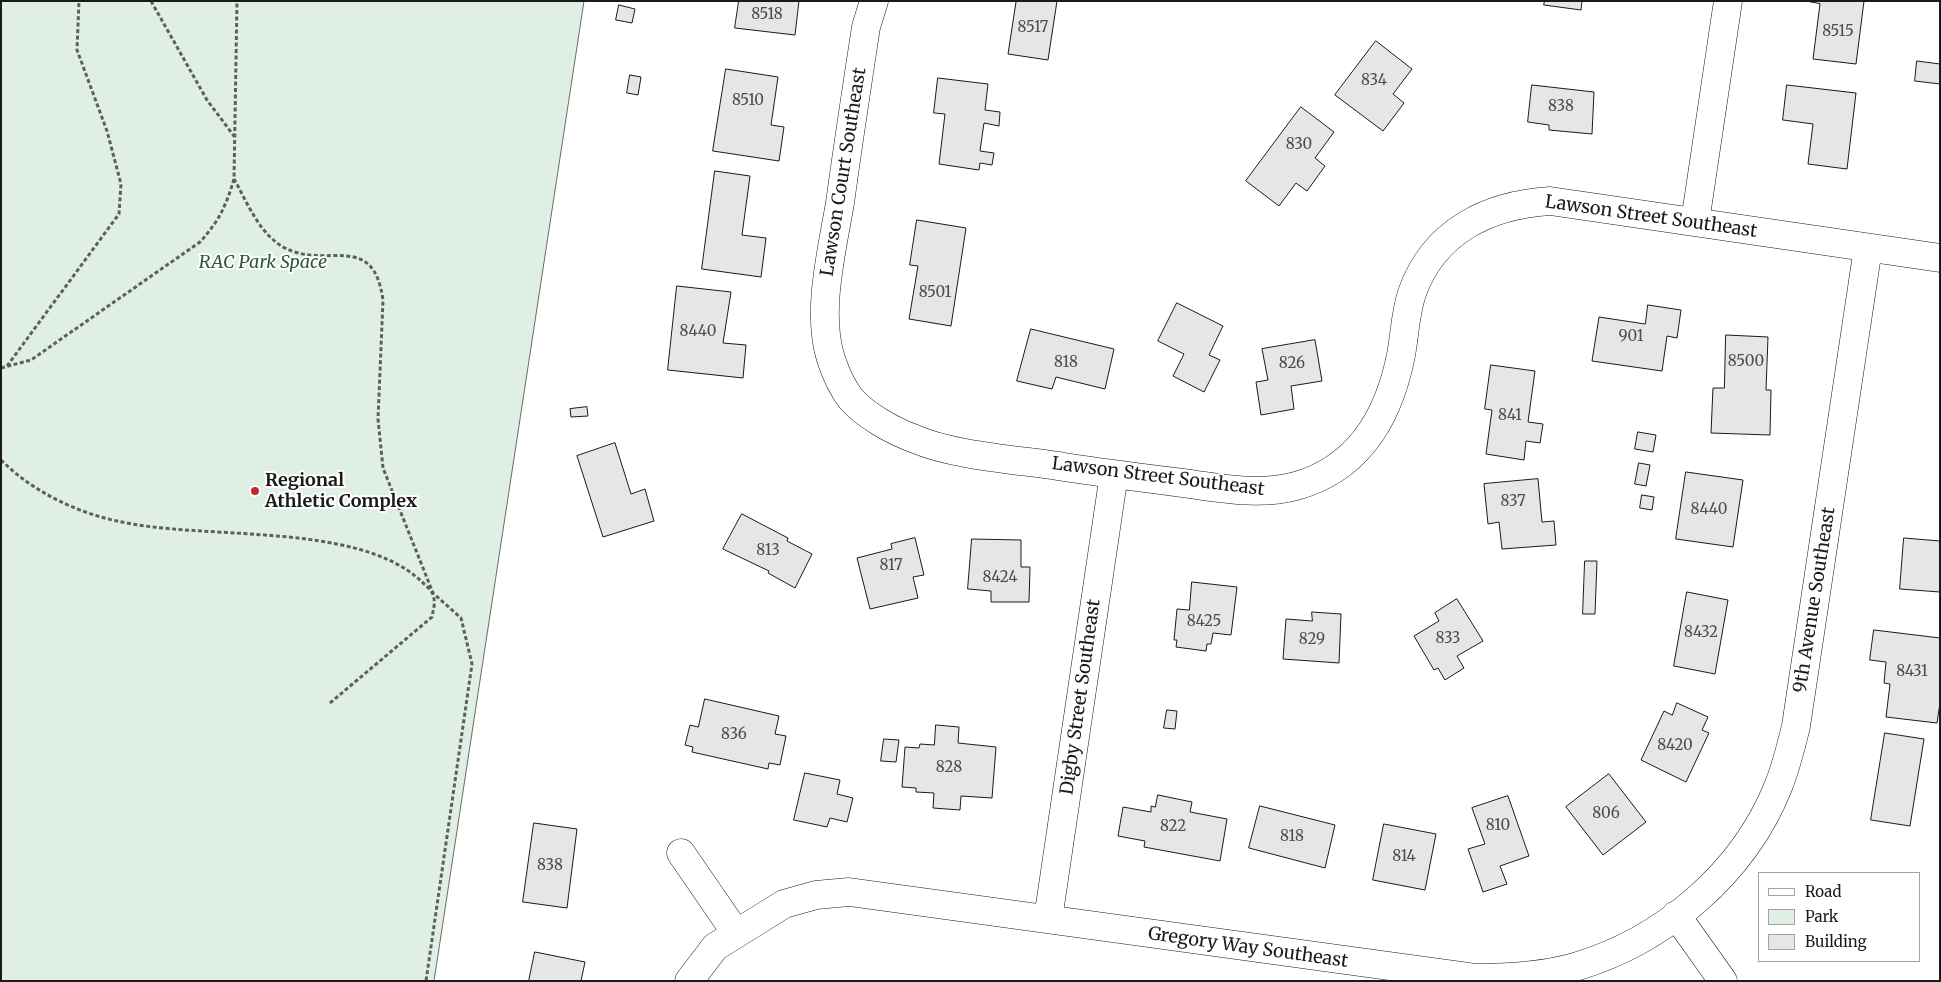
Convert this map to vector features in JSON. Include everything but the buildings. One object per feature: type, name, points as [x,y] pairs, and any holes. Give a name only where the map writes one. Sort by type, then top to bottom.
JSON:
[{"type":"street","name":"Lawson Court Southeast","points":[[827,345],[826,293],[866,27],[874,1]]},
{"type":"street","points":[[1696,222],[1728,1]]},
{"type":"street","name":"Lawson Street Southeast","points":[[827,345],[832,363],[850,398],[879,421],[916,440],[955,450],[1114,474],[1238,490],[1268,491],[1297,486],[1324,475],[1349,458],[1369,437],[1385,412],[1395,384],[1405,320],[1412,292],[1425,266],[1444,243],[1459,230],[1493,211],[1521,203],[1550,201],[1940,258]]},
{"type":"street","name":"9th Avenue Southeast","points":[[1676,915],[1702,895],[1745,846],[1777,788],[1788,758],[1796,726],[1868,248]]},
{"type":"street","name":"Digby Street Southeast","points":[[1048,919],[1114,474]]},
{"type":"street","points":[[681,853],[736,933]]},
{"type":"street","name":"Gregory Way Southeast","points":[[689,981],[715,947],[784,904],[816,895],[849,892],[1477,978],[1543,974],[1574,967],[1635,942],[1676,915]]},
{"type":"street","points":[[1676,915],[1723,981]]},
{"type":"path","points":[[6,367],[119,214],[121,184],[107,131],[78,50],[80,1]]},
{"type":"path","points":[[151,1],[207,100],[235,137]]},
{"type":"path","points":[[1,368],[31,360],[200,242],[216,225],[227,202],[234,179],[237,1]]},
{"type":"path","points":[[234,179],[261,227],[281,246],[298,254],[359,258],[372,265],[380,281],[383,300],[378,419],[383,468],[433,593],[434,605],[432,617],[330,703]]},
{"type":"path","points":[[1,460],[14,473],[52,498],[116,521],[168,530],[307,539],[371,552],[408,569],[461,618],[472,664],[426,981]]},
{"type":"green space","name":"Regional Athletic Complex","points":[[1,1],[584,1],[434,981],[1,981]]},
{"type":"place","name":"Regional Athletic Complex","points":[[255,491]]},
{"type":"park label","name":"RAC Park Space","points":[[263,263]]}]
